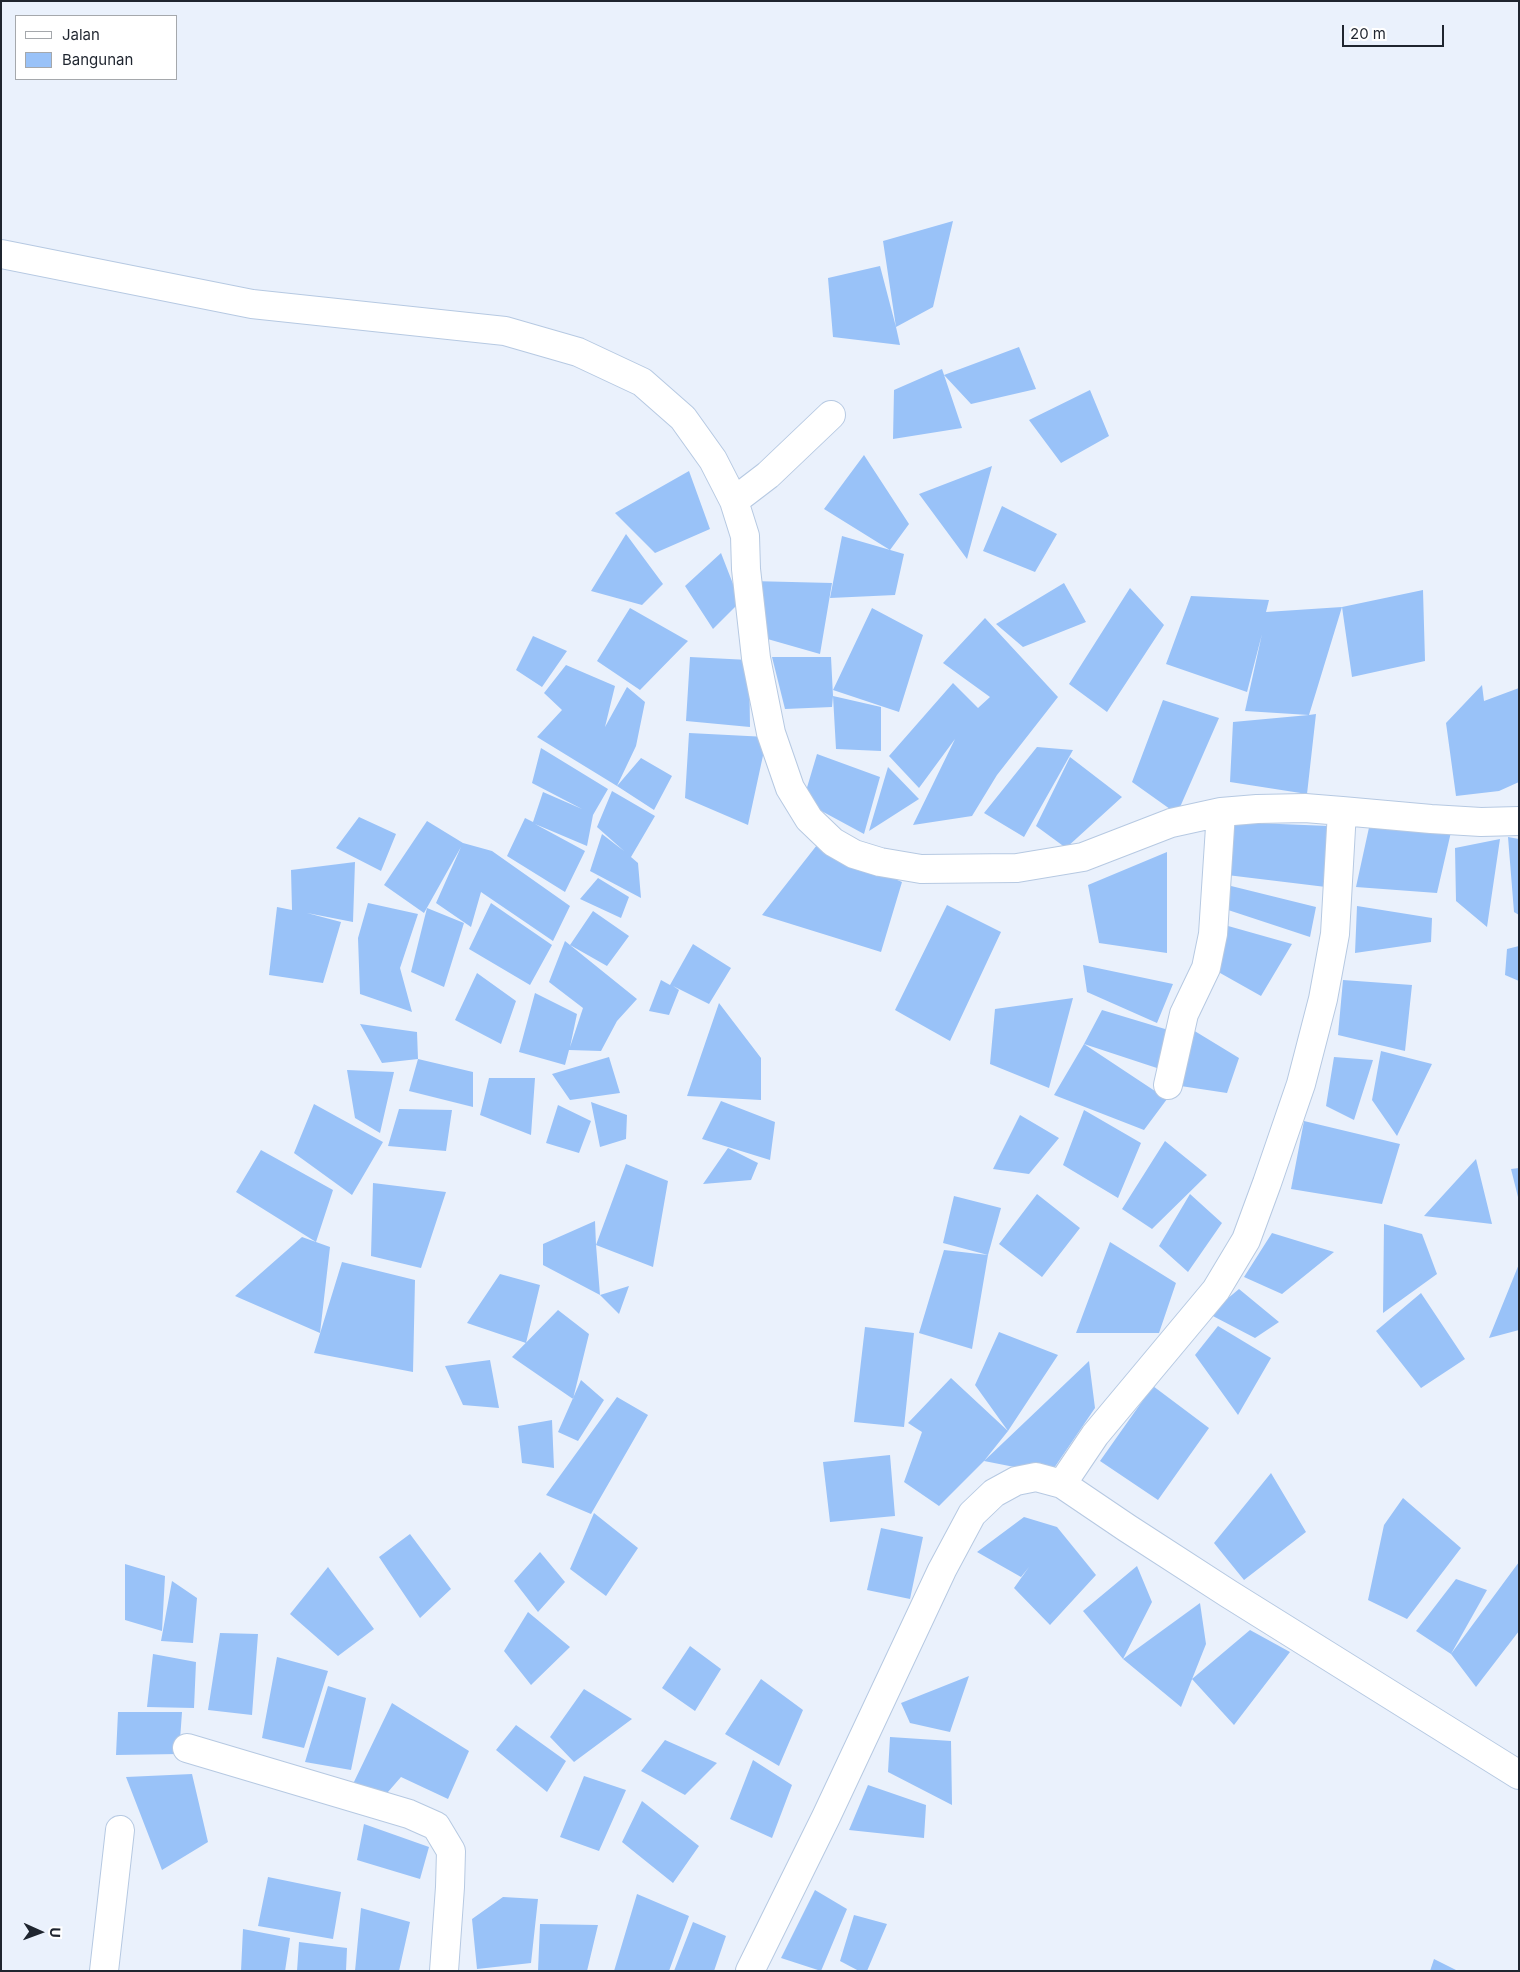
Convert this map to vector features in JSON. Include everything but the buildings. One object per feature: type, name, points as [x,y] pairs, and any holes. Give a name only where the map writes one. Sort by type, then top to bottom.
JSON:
[{"type":"street","points":[[1,254],[252,304],[505,331],[578,352],[642,382],[683,418],[713,460],[734,501],[745,536],[746,569],[756,658],[767,722],[790,788],[809,819],[833,842],[854,854],[880,862],[921,869],[1017,868],[1083,857],[1170,823],[1220,812],[1257,809],[1305,808],[1472,822],[1519,822]]},
{"type":"street","points":[[734,501],[768,475],[831,415]]},
{"type":"street","points":[[1062,1484],[1095,1435],[1216,1290],[1246,1240],[1301,1084],[1323,999],[1335,934],[1342,811]]},
{"type":"street","points":[[1168,1084],[1184,1014],[1206,968],[1213,934],[1220,812]]},
{"type":"street","points":[[750,1971],[826,1818],[942,1570],[972,1514],[994,1493],[1016,1481],[1036,1477],[1062,1484],[1229,1594],[1519,1775]]},
{"type":"street","points":[[187,1748],[409,1814],[436,1826],[450,1851],[450,1887],[444,1971]]},
{"type":"street","points":[[104,1971],[120,1830]]}]
